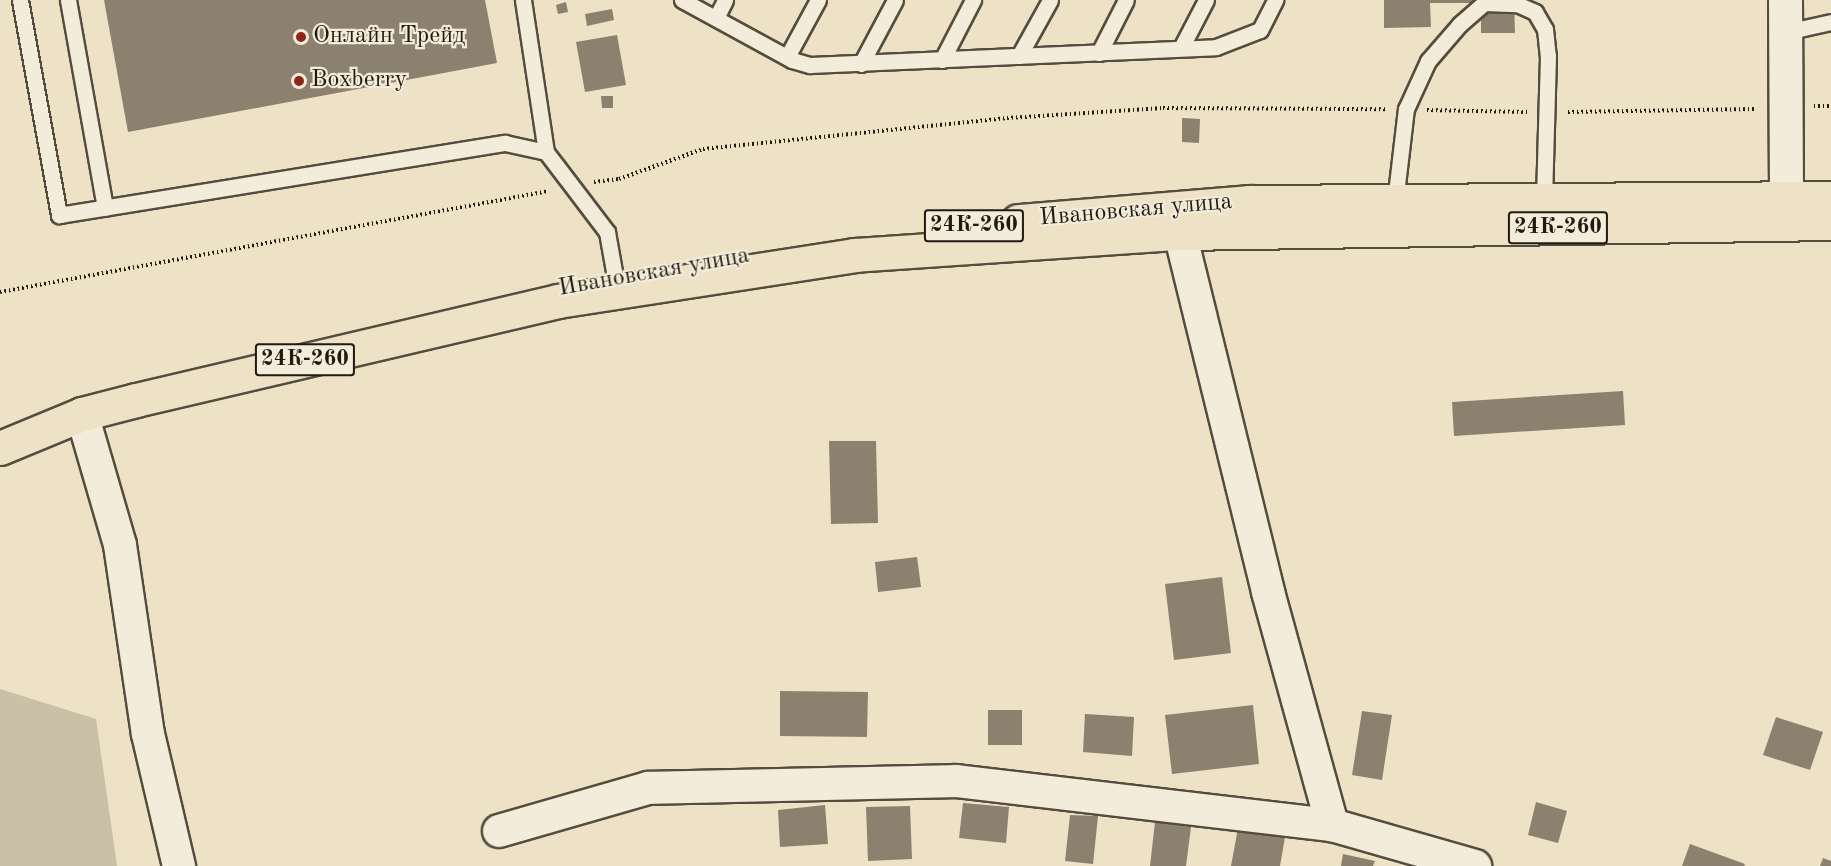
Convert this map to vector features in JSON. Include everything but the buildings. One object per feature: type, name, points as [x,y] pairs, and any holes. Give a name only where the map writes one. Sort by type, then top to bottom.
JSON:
[{"type":"main road","name":"Ивановская улица","points":[[1180,233],[1785,211],[1831,198]]},
{"type":"main road","name":"Ивановская улица","points":[[135,394],[615,277],[1023,220],[1249,202],[1544,200],[1785,211],[1831,223]]},
{"type":"main road","name":"24К-260","points":[[0,426],[558,301],[625,289],[854,255],[1180,233]]},
{"type":"main road","name":"24К-260","points":[[0,448],[135,394]]},
{"type":"street","points":[[1785,16],[1785,211]]},
{"type":"street","points":[[1180,233],[1268,592],[1332,825]]},
{"type":"street","points":[[82,414],[120,544],[148,734],[179,866]]},
{"type":"street","points":[[499,831],[648,788],[956,781],[1332,825],[1475,866]]},
{"type":"lane","points":[[20,0],[59,215],[506,143],[546,152]]},
{"type":"lane","points":[[68,0],[105,208]]},
{"type":"lane","points":[[523,0],[546,152],[607,232],[615,277]]},
{"type":"lane","points":[[682,0],[787,57],[810,64],[861,64],[1181,48],[1239,41],[1260,30],[1275,0]]},
{"type":"lane","points":[[716,18],[725,0]]},
{"type":"lane","points":[[787,57],[818,0]]},
{"type":"lane","points":[[861,64],[895,0]]},
{"type":"lane","points":[[942,60],[973,0]]},
{"type":"lane","points":[[1019,56],[1050,0]]},
{"type":"lane","points":[[1099,52],[1126,0]]},
{"type":"lane","points":[[1181,48],[1206,0]]},
{"type":"lane","points":[[1395,202],[1406,109],[1428,61],[1460,24],[1484,3],[1517,4],[1535,12],[1545,29],[1548,56],[1544,200]]},
{"type":"lane","points":[[1785,16],[1831,22]]},
{"type":"path","points":[[0,292],[160,265],[571,184],[619,179],[704,149],[1007,118],[1162,108],[1546,112],[1831,106]]},
{"type":"shaded area","points":[[0,689],[96,719],[117,866],[0,866]]},
{"type":"place","name":"Онлайн Трейд","points":[[301,37]]},
{"type":"place","name":"Boxberry","points":[[299,81]]}]
